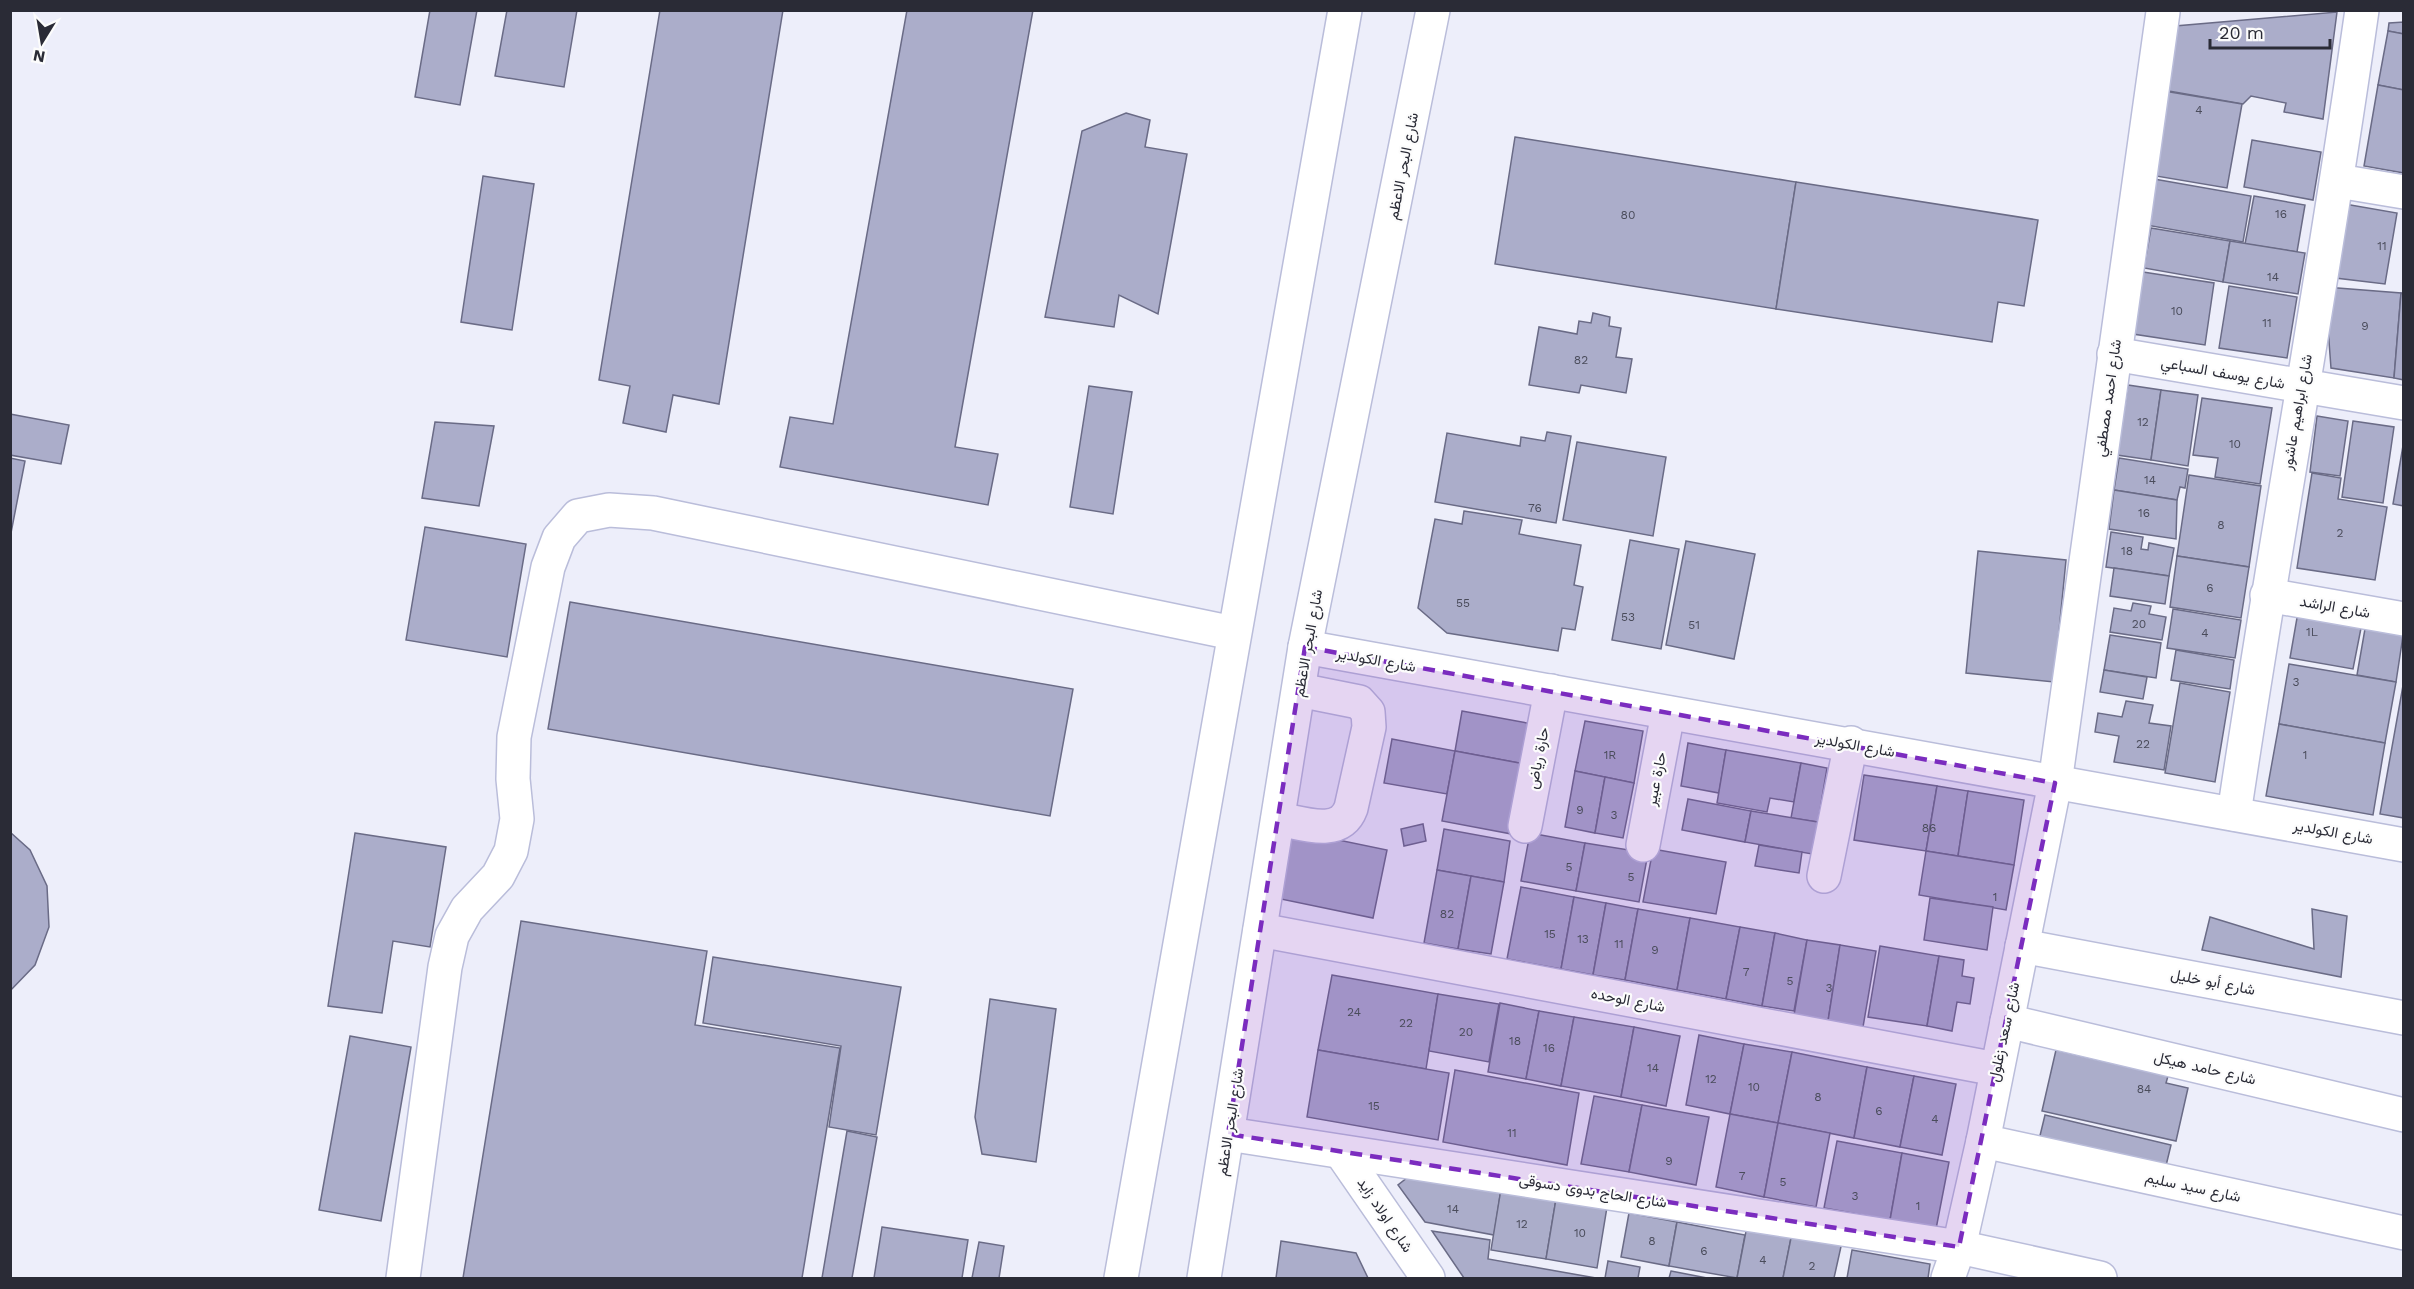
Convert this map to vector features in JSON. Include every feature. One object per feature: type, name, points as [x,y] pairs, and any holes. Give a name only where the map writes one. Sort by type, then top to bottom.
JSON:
[{"type":"street","points":[[1121,1278],[1233,633],[1345,10]]},
{"type":"street","name":"شارع البحر الاعظم","points":[[1204,1278],[1305,647],[1433,10]]},
{"type":"street","name":"شارع ابراهيم عاشور","points":[[2234,814],[2301,387],[2338,181],[2362,10]]},
{"type":"street","name":"شارع احمد مصطفي","points":[[2055,783],[2114,354],[2165,11]]},
{"type":"street","points":[[2338,181],[2403,192]]},
{"type":"street","name":"شارع يوسف السباعي","points":[[2114,354],[2403,403]]},
{"type":"street","points":[[403,1278],[445,967],[452,936],[467,909],[498,876],[511,851],[517,819],[513,779],[513,737],[538,612],[548,567],[559,538],[578,516],[609,510],[653,513],[1233,633]]},
{"type":"street","name":"شارع الراشد","points":[[2267,595],[2403,619]]},
{"type":"street","name":"شارع الكولدير","points":[[1305,647],[1668,713],[1851,743],[2055,783],[2403,845]]},
{"type":"street","points":[[1278,819],[1334,827],[1345,820],[1351,808],[1369,727],[1368,712],[1359,702],[1299,690]]},
{"type":"street","name":"حارة رياض","points":[[1525,826],[1551,691]]},
{"type":"street","name":"حارة عبير","points":[[1643,845],[1668,713]]},
{"type":"street","points":[[1824,876],[1851,743]]},
{"type":"street","name":"شارع سعد زغلول","points":[[1948,1278],[1959,1247],[1983,1141],[2055,783]]},
{"type":"street","name":"شارع الوحده","points":[[1260,930],[1996,1069]]},
{"type":"street","name":"شارع أبو خليل","points":[[2022,946],[2403,1018]]},
{"type":"street","name":"شارع حامد هيكل","points":[[2007,1021],[2403,1115]]},
{"type":"street","name":"شارع الحاج بدوى دسوقى","points":[[1228,1134],[1959,1247],[2100,1278]]},
{"type":"street","name":"شارع سيد سليم","points":[[1983,1141],[2403,1233]]},
{"type":"street","name":"شارع اولاد زايد","points":[[1341,1152],[1428,1278]]},
{"type":"highlighted area","points":[[1305,647],[2055,783],[1959,1247],[1228,1134]]},
{"type":"building","points":[[430,10],[477,10],[460,105],[415,97]]},
{"type":"building","points":[[507,10],[577,10],[564,87],[495,76]]},
{"type":"building","points":[[660,10],[783,10],[719,404],[673,395],[666,432],[623,423],[630,386],[599,380]]},
{"type":"building","points":[[907,10],[1033,10],[955,447],[998,454],[988,505],[780,467],[790,417],[833,424]]},
{"type":"building","points":[[2337,12],[2323,119],[2284,112],[2286,103],[2251,96],[2243,104],[2163,90],[2175,26]]},
{"type":"building","points":[[2404,22],[2404,34],[2388,31],[2389,23]]},
{"type":"building","points":[[2388,31],[2404,34],[2404,90],[2378,85]]},
{"type":"building","points":[[2378,85],[2404,90],[2404,173],[2364,166]]},
{"type":"building","points":[[2164,91],[2242,104],[2227,188],[2150,175]]},
{"type":"building","points":[[1126,113],[1150,120],[1145,147],[1187,154],[1158,314],[1119,295],[1114,327],[1045,317],[1082,131]]},
{"type":"building","points":[[1515,137],[1796,182],[1776,309],[1495,264]]},
{"type":"building","points":[[2252,140],[2321,152],[2313,200],[2244,187]]},
{"type":"building","points":[[483,176],[534,184],[512,330],[461,322]]},
{"type":"building","points":[[2154,179],[2251,196],[2243,242],[2146,225]]},
{"type":"building","points":[[1796,182],[2038,220],[2024,306],[1998,302],[1992,342],[1776,309]]},
{"type":"building","points":[[2254,196],[2305,205],[2297,252],[2245,244]]},
{"type":"building","points":[[2339,203],[2397,213],[2385,284],[2327,277]]},
{"type":"building","points":[[2151,228],[2230,241],[2223,282],[2144,268]]},
{"type":"building","points":[[2230,241],[2305,253],[2298,294],[2223,282]]},
{"type":"building","points":[[2143,272],[2214,283],[2205,345],[2133,334]]},
{"type":"building","points":[[2229,286],[2297,297],[2287,358],[2219,348]]},
{"type":"building","points":[[2325,287],[2401,293],[2394,378],[2331,368]]},
{"type":"building","points":[[2401,293],[2404,294],[2404,380],[2394,378]]},
{"type":"building","points":[[1593,313],[1610,317],[1609,326],[1621,328],[1616,357],[1632,359],[1626,393],[1581,385],[1579,393],[1529,385],[1539,327],[1577,334],[1579,321],[1591,323]]},
{"type":"building","points":[[2128,385],[2161,390],[2151,460],[2117,455]]},
{"type":"building","points":[[1089,386],[1132,392],[1113,514],[1070,507]]},
{"type":"building","points":[[2161,390],[2198,395],[2188,466],[2151,460]]},
{"type":"building","points":[[2202,398],[2272,408],[2260,484],[2215,477],[2218,458],[2193,455]]},
{"type":"building","points":[[10,414],[69,425],[61,464],[10,455]]},
{"type":"building","points":[[2317,416],[2348,421],[2340,476],[2310,472]]},
{"type":"building","points":[[2353,421],[2394,427],[2383,503],[2342,497]]},
{"type":"building","points":[[435,422],[494,426],[479,506],[422,498]]},
{"type":"building","points":[[1547,432],[1571,436],[1556,523],[1435,502],[1447,433],[1520,446],[1521,437],[1545,441]]},
{"type":"building","points":[[2404,440],[2404,506],[2393,504]]},
{"type":"building","points":[[1577,442],[1666,457],[1653,536],[1563,520]]},
{"type":"building","points":[[10,458],[25,461],[10,538]]},
{"type":"building","points":[[2119,458],[2188,469],[2185,488],[2180,487],[2177,500],[2114,490]]},
{"type":"building","points":[[2312,473],[2341,478],[2338,499],[2387,507],[2375,580],[2297,568]]},
{"type":"building","points":[[2189,475],[2261,486],[2249,567],[2177,556]]},
{"type":"building","points":[[2114,490],[2177,500],[2176,539],[2109,529]]},
{"type":"building","points":[[1464,511],[1522,520],[1519,534],[1581,545],[1574,585],[1583,587],[1575,630],[1562,628],[1558,651],[1447,633],[1418,608],[1435,519],[1462,524]]},
{"type":"building","points":[[425,527],[526,544],[507,657],[406,640]]},
{"type":"building","points":[[2111,532],[2143,537],[2141,549],[2148,550],[2149,543],[2174,548],[2169,576],[2106,567]]},
{"type":"building","points":[[1630,540],[1679,549],[1661,649],[1612,640]]},
{"type":"building","points":[[1686,541],[1755,554],[1734,659],[1666,645]]},
{"type":"building","points":[[1978,551],[2066,560],[2054,682],[1966,673]]},
{"type":"building","points":[[2177,556],[2249,567],[2241,618],[2170,607]]},
{"type":"building","points":[[2114,568],[2169,576],[2165,604],[2110,596]]},
{"type":"building","points":[[570,602],[1073,689],[1050,816],[548,729]]},
{"type":"building","points":[[2133,603],[2151,606],[2149,614],[2166,617],[2162,640],[2110,632],[2114,608],[2131,611]]},
{"type":"building","points":[[2173,609],[2241,620],[2235,658],[2167,648]]},
{"type":"building","points":[[2298,612],[2362,623],[2353,669],[2290,658]]},
{"type":"building","points":[[2366,623],[2404,629],[2396,682],[2357,675]]},
{"type":"building","points":[[2110,635],[2161,643],[2156,678],[2104,670]]},
{"type":"building","points":[[2176,650],[2234,660],[2230,689],[2171,680]]},
{"type":"building","points":[[2289,664],[2396,682],[2385,743],[2279,724]]},
{"type":"building","points":[[2104,670],[2147,677],[2143,699],[2100,692]]},
{"type":"building","points":[[2404,680],[2404,818],[2380,814]]},
{"type":"building","points":[[2180,683],[2230,692],[2215,782],[2165,773]]},
{"type":"building","points":[[2126,701],[2153,705],[2149,723],[2171,726],[2164,770],[2114,762],[2119,736],[2095,732],[2098,713],[2122,717]]},
{"type":"building","points":[[1462,711],[1538,725],[1530,765],[1455,751]]},
{"type":"building","points":[[1585,721],[1643,731],[1634,783],[1575,771]]},
{"type":"building","points":[[2279,724],[2385,743],[2373,815],[2266,796]]},
{"type":"building","points":[[1392,739],[1455,751],[1447,794],[1384,783]]},
{"type":"building","points":[[1688,743],[1726,750],[1719,793],[1681,786]]},
{"type":"building","points":[[1726,750],[1801,763],[1794,802],[1770,798],[1767,812],[1717,803]]},
{"type":"building","points":[[1455,751],[1530,765],[1517,835],[1442,821]]},
{"type":"building","points":[[1801,763],[1827,768],[1818,822],[1791,818]]},
{"type":"building","points":[[1575,771],[1605,777],[1595,833],[1565,827]]},
{"type":"building","points":[[1864,775],[1937,786],[1926,851],[1854,840]]},
{"type":"building","points":[[1605,777],[1634,783],[1623,838],[1595,833]]},
{"type":"building","points":[[1937,786],[1968,791],[1958,856],[1926,851]]},
{"type":"building","points":[[1968,791],[2024,800],[2014,865],[1958,856]]},
{"type":"building","points":[[1688,799],[1751,811],[1745,842],[1682,830]]},
{"type":"building","points":[[1751,811],[1818,822],[1812,854],[1745,842]]},
{"type":"building","points":[[1423,824],[1426,841],[1404,846],[1401,829]]},
{"type":"building","points":[[1444,829],[1510,841],[1504,882],[1437,870]]},
{"type":"building","points":[[1290,830],[1387,850],[1373,918],[1276,898]]},
{"type":"building","points":[[10,832],[30,850],[47,886],[49,927],[35,965],[10,991]]},
{"type":"building","points":[[355,833],[446,847],[430,947],[393,941],[382,1013],[328,1006]]},
{"type":"building","points":[[1530,833],[1585,843],[1576,891],[1521,881]]},
{"type":"building","points":[[1585,843],[1648,853],[1639,902],[1576,891]]},
{"type":"building","points":[[1759,845],[1802,852],[1799,873],[1755,866]]},
{"type":"building","points":[[1653,849],[1726,862],[1716,914],[1643,902]]},
{"type":"building","points":[[1926,851],[2014,865],[2006,910],[1919,895]]},
{"type":"building","points":[[1437,870],[1471,876],[1458,949],[1424,943]]},
{"type":"building","points":[[1471,876],[1504,882],[1491,954],[1458,949]]},
{"type":"building","points":[[1521,887],[1574,897],[1561,969],[1507,959]]},
{"type":"building","points":[[1574,897],[1606,903],[1593,975],[1561,969]]},
{"type":"building","points":[[1930,898],[1993,907],[1987,950],[1924,940]]},
{"type":"building","points":[[1606,903],[1638,909],[1625,980],[1593,975]]},
{"type":"building","points":[[1638,909],[1690,918],[1677,990],[1625,980]]},
{"type":"building","points":[[2312,909],[2347,916],[2341,977],[2202,950],[2210,917],[2314,949]]},
{"type":"building","points":[[1690,918],[1740,927],[1726,999],[1677,990]]},
{"type":"building","points":[[521,921],[707,951],[695,1025],[840,1048],[802,1278],[463,1278]]},
{"type":"building","points":[[1740,927],[1775,933],[1762,1006],[1726,999]]},
{"type":"building","points":[[1775,933],[1807,940],[1794,1011],[1762,1006]]},
{"type":"building","points":[[1807,940],[1840,945],[1828,1021],[1794,1015]]},
{"type":"building","points":[[1840,945],[1876,951],[1863,1027],[1828,1021]]},
{"type":"building","points":[[1880,946],[1939,956],[1927,1026],[1868,1017]]},
{"type":"building","points":[[1939,956],[1964,960],[1962,976],[1974,978],[1970,1004],[1957,1002],[1952,1031],[1927,1026]]},
{"type":"building","points":[[713,957],[901,987],[876,1135],[829,1127],[841,1046],[703,1023]]},
{"type":"building","points":[[1332,975],[1438,994],[1426,1069],[1318,1050]]},
{"type":"building","points":[[1438,994],[1499,1004],[1489,1062],[1429,1051]]},
{"type":"building","points":[[990,999],[1056,1009],[1036,1162],[982,1154],[975,1117]]},
{"type":"building","points":[[1500,1003],[1539,1011],[1526,1079],[1488,1072]]},
{"type":"building","points":[[1539,1011],[1574,1017],[1561,1086],[1526,1079]]},
{"type":"building","points":[[1574,1017],[1634,1027],[1621,1097],[1561,1086]]},
{"type":"building","points":[[1634,1027],[1680,1036],[1666,1106],[1621,1097]]},
{"type":"building","points":[[1699,1035],[1744,1044],[1730,1114],[1686,1105]]},
{"type":"building","points":[[350,1036],[411,1047],[381,1221],[319,1210]]},
{"type":"building","points":[[1744,1044],[1792,1052],[1778,1123],[1730,1114]]},
{"type":"building","points":[[1318,1050],[1449,1073],[1438,1140],[1307,1117]]},
{"type":"building","points":[[2056,1050],[2168,1076],[2166,1083],[2188,1088],[2176,1141],[2042,1111]]},
{"type":"building","points":[[1792,1052],[1867,1067],[1854,1138],[1778,1123]]},
{"type":"building","points":[[1867,1067],[1914,1076],[1900,1147],[1854,1138]]},
{"type":"building","points":[[1455,1070],[1579,1093],[1567,1165],[1443,1142]]},
{"type":"building","points":[[1914,1076],[1956,1084],[1942,1155],[1900,1147]]},
{"type":"building","points":[[1594,1096],[1642,1105],[1629,1172],[1581,1164]]},
{"type":"building","points":[[1642,1105],[1709,1117],[1696,1185],[1629,1172]]},
{"type":"building","points":[[1730,1114],[1778,1123],[1764,1197],[1716,1187]]},
{"type":"building","points":[[2045,1115],[2171,1145],[2163,1178],[2037,1148]]},
{"type":"building","points":[[1778,1123],[1830,1133],[1816,1207],[1764,1197]]},
{"type":"building","points":[[847,1131],[877,1137],[852,1278],[822,1278]]},
{"type":"building","points":[[1837,1141],[1902,1153],[1890,1220],[1824,1208]]},
{"type":"building","points":[[1902,1153],[1949,1162],[1936,1229],[1890,1220]]},
{"type":"building","points":[[1412,1174],[1501,1189],[1494,1235],[1425,1222],[1398,1185]]},
{"type":"building","points":[[1501,1189],[1556,1199],[1546,1259],[1491,1250]]},
{"type":"building","points":[[1556,1199],[1607,1207],[1597,1268],[1546,1259]]},
{"type":"building","points":[[1629,1213],[1677,1222],[1669,1266],[1621,1257]]},
{"type":"building","points":[[1677,1222],[1745,1235],[1737,1278],[1669,1266]]},
{"type":"building","points":[[1747,1226],[1792,1233],[1783,1278],[1737,1278]]},
{"type":"building","points":[[882,1227],[968,1240],[962,1278],[874,1278]]},
{"type":"building","points":[[1432,1231],[1490,1240],[1488,1259],[1596,1278],[1464,1278]]},
{"type":"building","points":[[1792,1233],[1842,1242],[1834,1278],[1783,1278]]},
{"type":"building","points":[[1281,1241],[1356,1253],[1368,1278],[1276,1278]]},
{"type":"building","points":[[979,1242],[1004,1246],[999,1278],[972,1278]]},
{"type":"building","points":[[1852,1250],[1930,1264],[1928,1278],[1847,1278]]},
{"type":"building","points":[[1608,1261],[1640,1267],[1638,1278],[1605,1278]]},
{"type":"building","points":[[1671,1271],[1707,1278],[1669,1278]]}]
